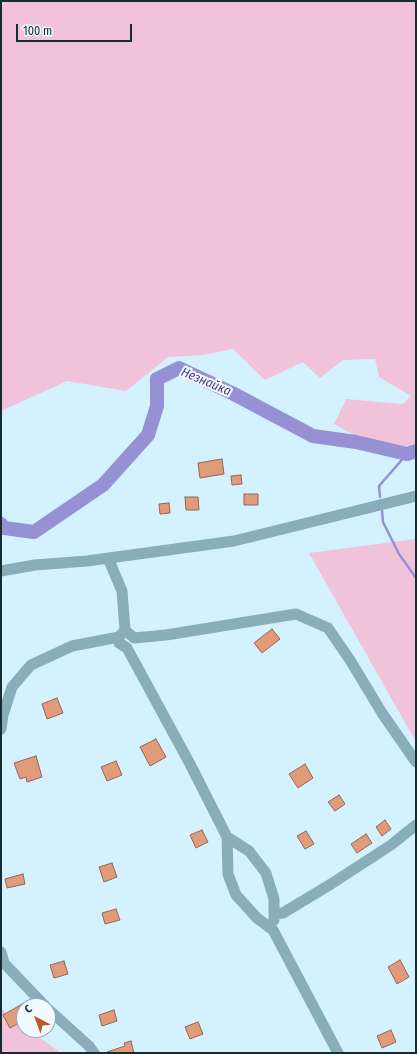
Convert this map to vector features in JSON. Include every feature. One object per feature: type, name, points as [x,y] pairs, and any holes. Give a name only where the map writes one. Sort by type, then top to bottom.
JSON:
[{"type":"street","points":[[1,571],[35,564],[108,558],[234,541],[416,496]]},
{"type":"street","points":[[108,558],[122,591],[122,634],[118,643],[127,648],[190,764],[227,837],[228,874],[236,895],[257,918],[273,930],[338,1053]]},
{"type":"street","points":[[1,729],[3,716],[12,687],[31,664],[72,646],[122,634],[134,638],[166,635],[296,614],[328,628],[350,660],[382,713],[416,762]]},
{"type":"street","points":[[275,914],[283,913],[331,884],[391,845],[416,825]]},
{"type":"street","points":[[227,837],[249,851],[266,874],[274,899],[275,914],[273,930]]},
{"type":"street","points":[[1,952],[4,963],[37,998]]},
{"type":"street","points":[[56,1017],[89,1046],[94,1053]]},
{"type":"shaded area","points":[[1,1],[416,1],[416,443],[399,448],[358,437],[334,424],[346,399],[403,404],[411,396],[379,377],[375,359],[343,360],[320,378],[303,362],[265,380],[233,349],[203,355],[168,357],[126,391],[67,381],[1,411]]},
{"type":"shaded area","points":[[416,539],[416,742],[309,553]]},
{"type":"shaded area","points":[[1,1008],[16,1021],[16,1038],[40,1038],[61,1053],[1,1053]]},
{"type":"building","points":[[222,459],[224,474],[200,478],[198,463]]},
{"type":"building","points":[[241,475],[242,484],[232,485],[231,476]]},
{"type":"building","points":[[244,494],[258,494],[258,505],[244,505]]},
{"type":"building","points":[[185,497],[198,497],[199,510],[186,510]]},
{"type":"building","points":[[169,503],[170,513],[160,514],[159,504]]},
{"type":"building","points":[[272,629],[280,639],[262,653],[254,643]]},
{"type":"building","points":[[57,698],[63,713],[47,719],[42,704]]},
{"type":"building","points":[[156,739],[166,757],[150,766],[140,747]]},
{"type":"building","points":[[36,756],[42,777],[27,782],[26,777],[20,779],[14,763]]},
{"type":"building","points":[[116,761],[122,775],[107,781],[101,767]]},
{"type":"building","points":[[305,764],[313,778],[298,788],[289,774]]},
{"type":"building","points":[[339,795],[345,804],[335,811],[328,802]]},
{"type":"building","points":[[385,820],[391,829],[382,836],[376,827]]},
{"type":"building","points":[[202,830],[208,842],[196,848],[190,835]]},
{"type":"building","points":[[306,831],[314,844],[305,849],[297,836]]},
{"type":"building","points":[[366,834],[372,843],[357,853],[351,844]]},
{"type":"building","points":[[112,863],[117,877],[104,882],[99,867]]},
{"type":"building","points":[[23,874],[25,884],[7,888],[5,879]]},
{"type":"building","points":[[116,909],[120,920],[105,924],[102,913]]},
{"type":"building","points":[[400,960],[409,977],[397,984],[388,967]]},
{"type":"building","points":[[64,961],[68,974],[54,978],[50,965]]},
{"type":"building","points":[[16,1008],[16,1025],[10,1028],[3,1015]]},
{"type":"building","points":[[114,1010],[117,1021],[102,1026],[99,1015]]},
{"type":"building","points":[[198,1022],[203,1034],[190,1039],[185,1027]]},
{"type":"building","points":[[391,1030],[396,1042],[382,1048],[377,1036]]},
{"type":"building","points":[[131,1041],[134,1053],[107,1053],[125,1046],[124,1043]]},
{"type":"waterway","name":"Незнайка","points":[[1,524],[4,528],[34,532],[103,485],[148,435],[157,406],[157,379],[179,368],[232,393],[313,436],[356,442],[407,454],[416,451]]},
{"type":"waterway","points":[[380,497],[379,486],[407,454]]},
{"type":"waterway","points":[[382,511],[383,522],[399,554],[416,578]]}]
